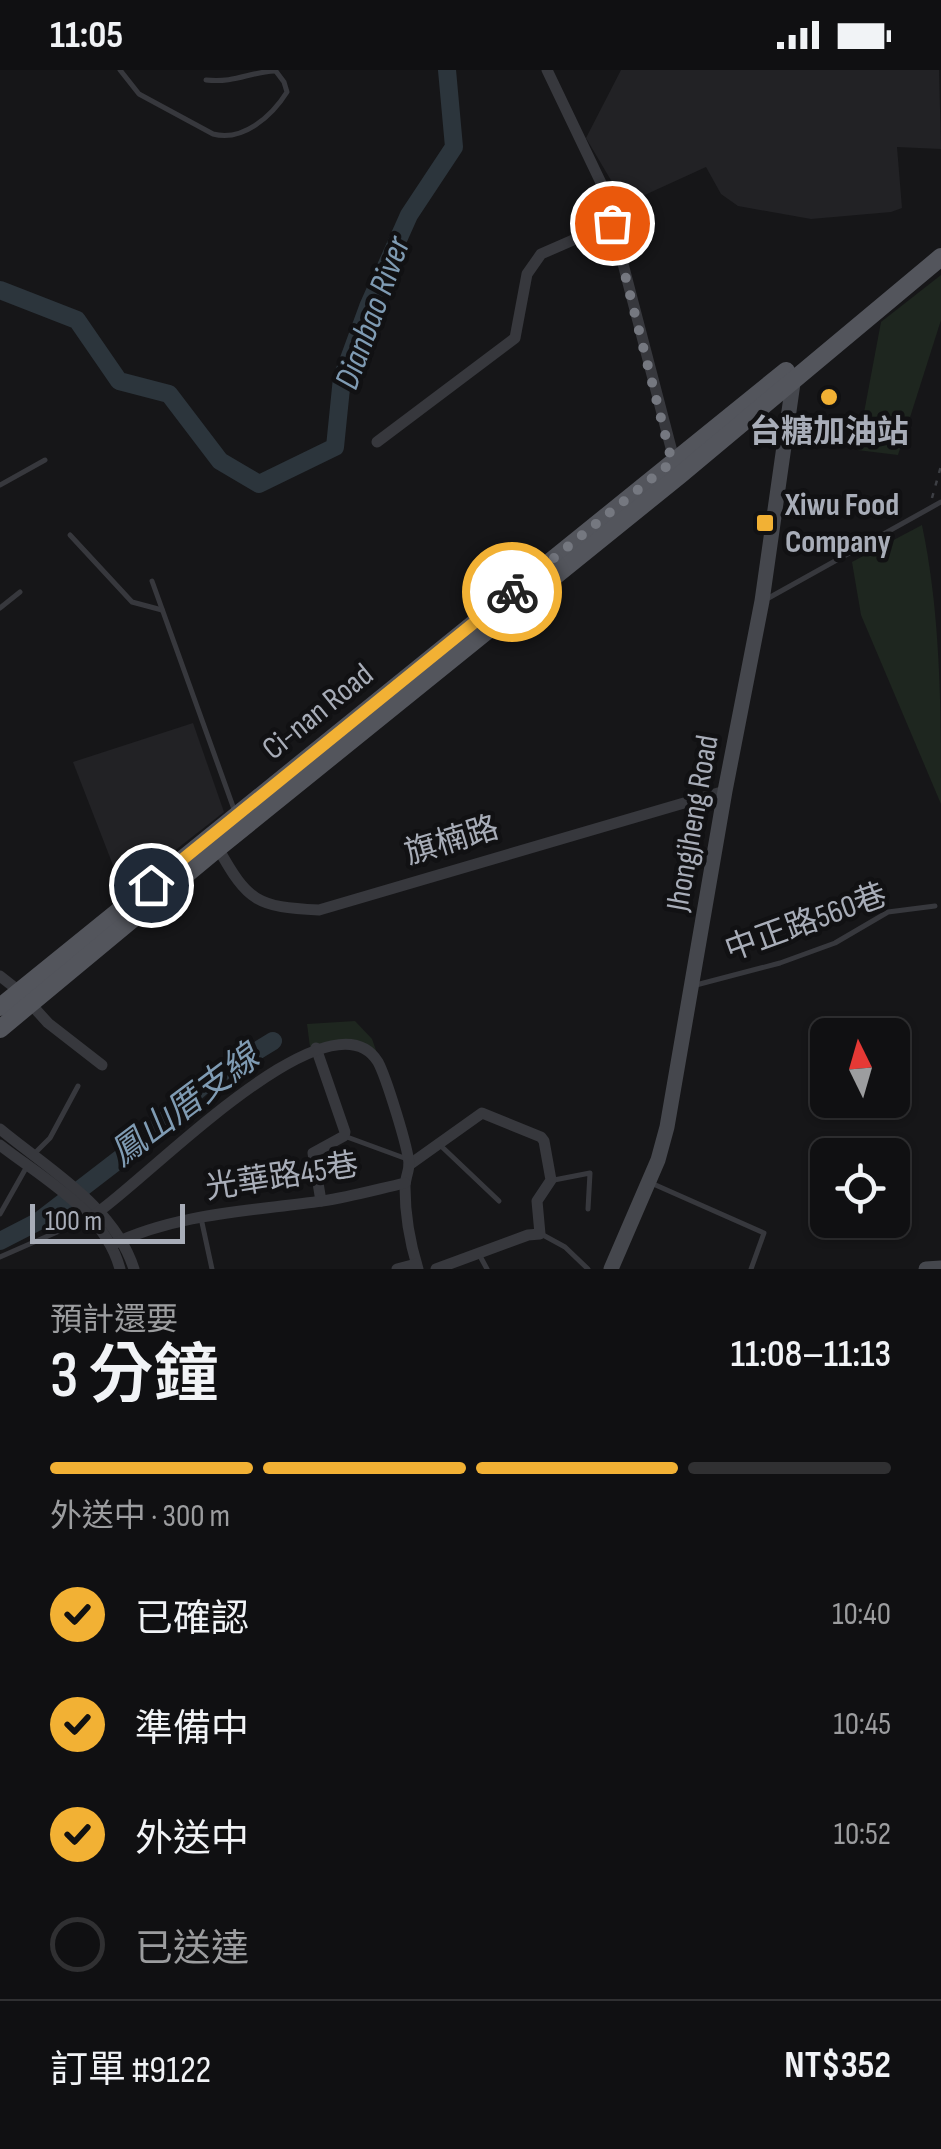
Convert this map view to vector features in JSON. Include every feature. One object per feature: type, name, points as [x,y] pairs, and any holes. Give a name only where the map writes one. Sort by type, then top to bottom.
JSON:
[{"type":"main road","points":[[792,374],[941,243]]},
{"type":"main road","points":[[676,468],[941,258]]},
{"type":"main road","name":"Jhongjheng Road","points":[[611,1269],[667,1127],[762,602],[792,374]]},
{"type":"main road","name":"Ci-nan Road","points":[[0,1029],[25,998],[676,468]]},
{"type":"main road","name":"Ci-nan Road","points":[[0,1008],[25,998],[218,848],[239,823]]},
{"type":"main road","points":[[926,1269],[941,1268]]},
{"type":"street","points":[[547,70],[602,187],[676,468]]},
{"type":"street","points":[[377,442],[515,338],[527,274],[541,254],[612,223]]},
{"type":"street","name":"旗楠路","points":[[218,848],[237,882],[252,898],[285,908],[319,910],[725,791]]},
{"type":"street","points":[[0,976],[48,1023],[102,1065]]},
{"type":"street","points":[[96,1214],[278,1067],[316,1048],[362,1047],[377,1060],[408,1162],[405,1182],[417,1266],[397,1269]]},
{"type":"street","points":[[316,1048],[344,1136],[313,1153],[321,1201]]},
{"type":"street","points":[[408,1162],[440,1144],[479,1114],[487,1113],[541,1137],[546,1148],[550,1180],[537,1201],[540,1234],[528,1234],[436,1269]]},
{"type":"street","points":[[0,1128],[30,1161],[96,1214],[134,1269]]},
{"type":"street","points":[[0,1144],[30,1161]]},
{"type":"street","name":"光華路45巷","points":[[117,1242],[201,1217],[321,1201],[405,1182]]},
{"type":"street","points":[[117,1242],[120,1269]]},
{"type":"lane","points":[[120,70],[140,94],[170,113],[222,136],[262,123],[286,92],[275,71],[229,82],[206,80]]},
{"type":"lane","points":[[0,485],[46,460]]},
{"type":"lane","points":[[762,602],[941,502]]},
{"type":"lane","points":[[70,535],[132,602],[162,610]]},
{"type":"lane","points":[[152,580],[239,823]]},
{"type":"lane","points":[[0,608],[20,592]]},
{"type":"lane","name":"中正路560巷","points":[[693,986],[780,964],[835,943],[888,912],[935,906]]},
{"type":"lane","points":[[0,1214],[30,1161],[50,1138],[78,1086]]},
{"type":"lane","points":[[344,1136],[408,1162]]},
{"type":"lane","points":[[440,1144],[499,1201]]},
{"type":"lane","points":[[550,1180],[590,1173],[588,1209]]},
{"type":"lane","points":[[648,1182],[764,1233],[751,1269]]},
{"type":"lane","points":[[0,1257],[96,1214]]},
{"type":"lane","points":[[201,1217],[212,1269]]},
{"type":"lane","points":[[540,1234],[565,1248],[588,1269]]},
{"type":"lane","points":[[479,1253],[487,1269]]},
{"type":"path","points":[[928,509],[941,466]]},
{"type":"shaded area","points":[[621,70],[939,70],[941,149],[897,147],[902,208],[891,212],[811,219],[738,206],[721,194],[706,167],[625,204],[586,138]]},
{"type":"shaded area","points":[[941,275],[941,320],[898,455],[857,450],[881,322]]},
{"type":"shaded area","points":[[922,525],[936,629],[941,804],[861,615],[852,562]]},
{"type":"shaded area","points":[[193,723],[224,812],[123,891],[73,762]]},
{"type":"shaded area","points":[[355,1021],[372,1039],[378,1056],[346,1043],[310,1047],[307,1024]]},
{"type":"waterway","name":"Dianbao River","points":[[0,290],[77,320],[119,381],[169,394],[220,461],[259,484],[335,447],[342,378],[368,307],[409,215],[454,147],[447,70]]},
{"type":"waterway","name":"鳳山厝支線","points":[[0,1241],[39,1221],[130,1151],[208,1081],[273,1041]]},
{"type":"way so far","points":[[512,592],[672,462],[612,223]]},
{"type":"place","name":"台糖加油站","points":[[829,397]]},
{"type":"place","name":"Xiwu Food Company","points":[[765,523]]},
{"type":"route","points":[[151,885],[512,592]]}]
